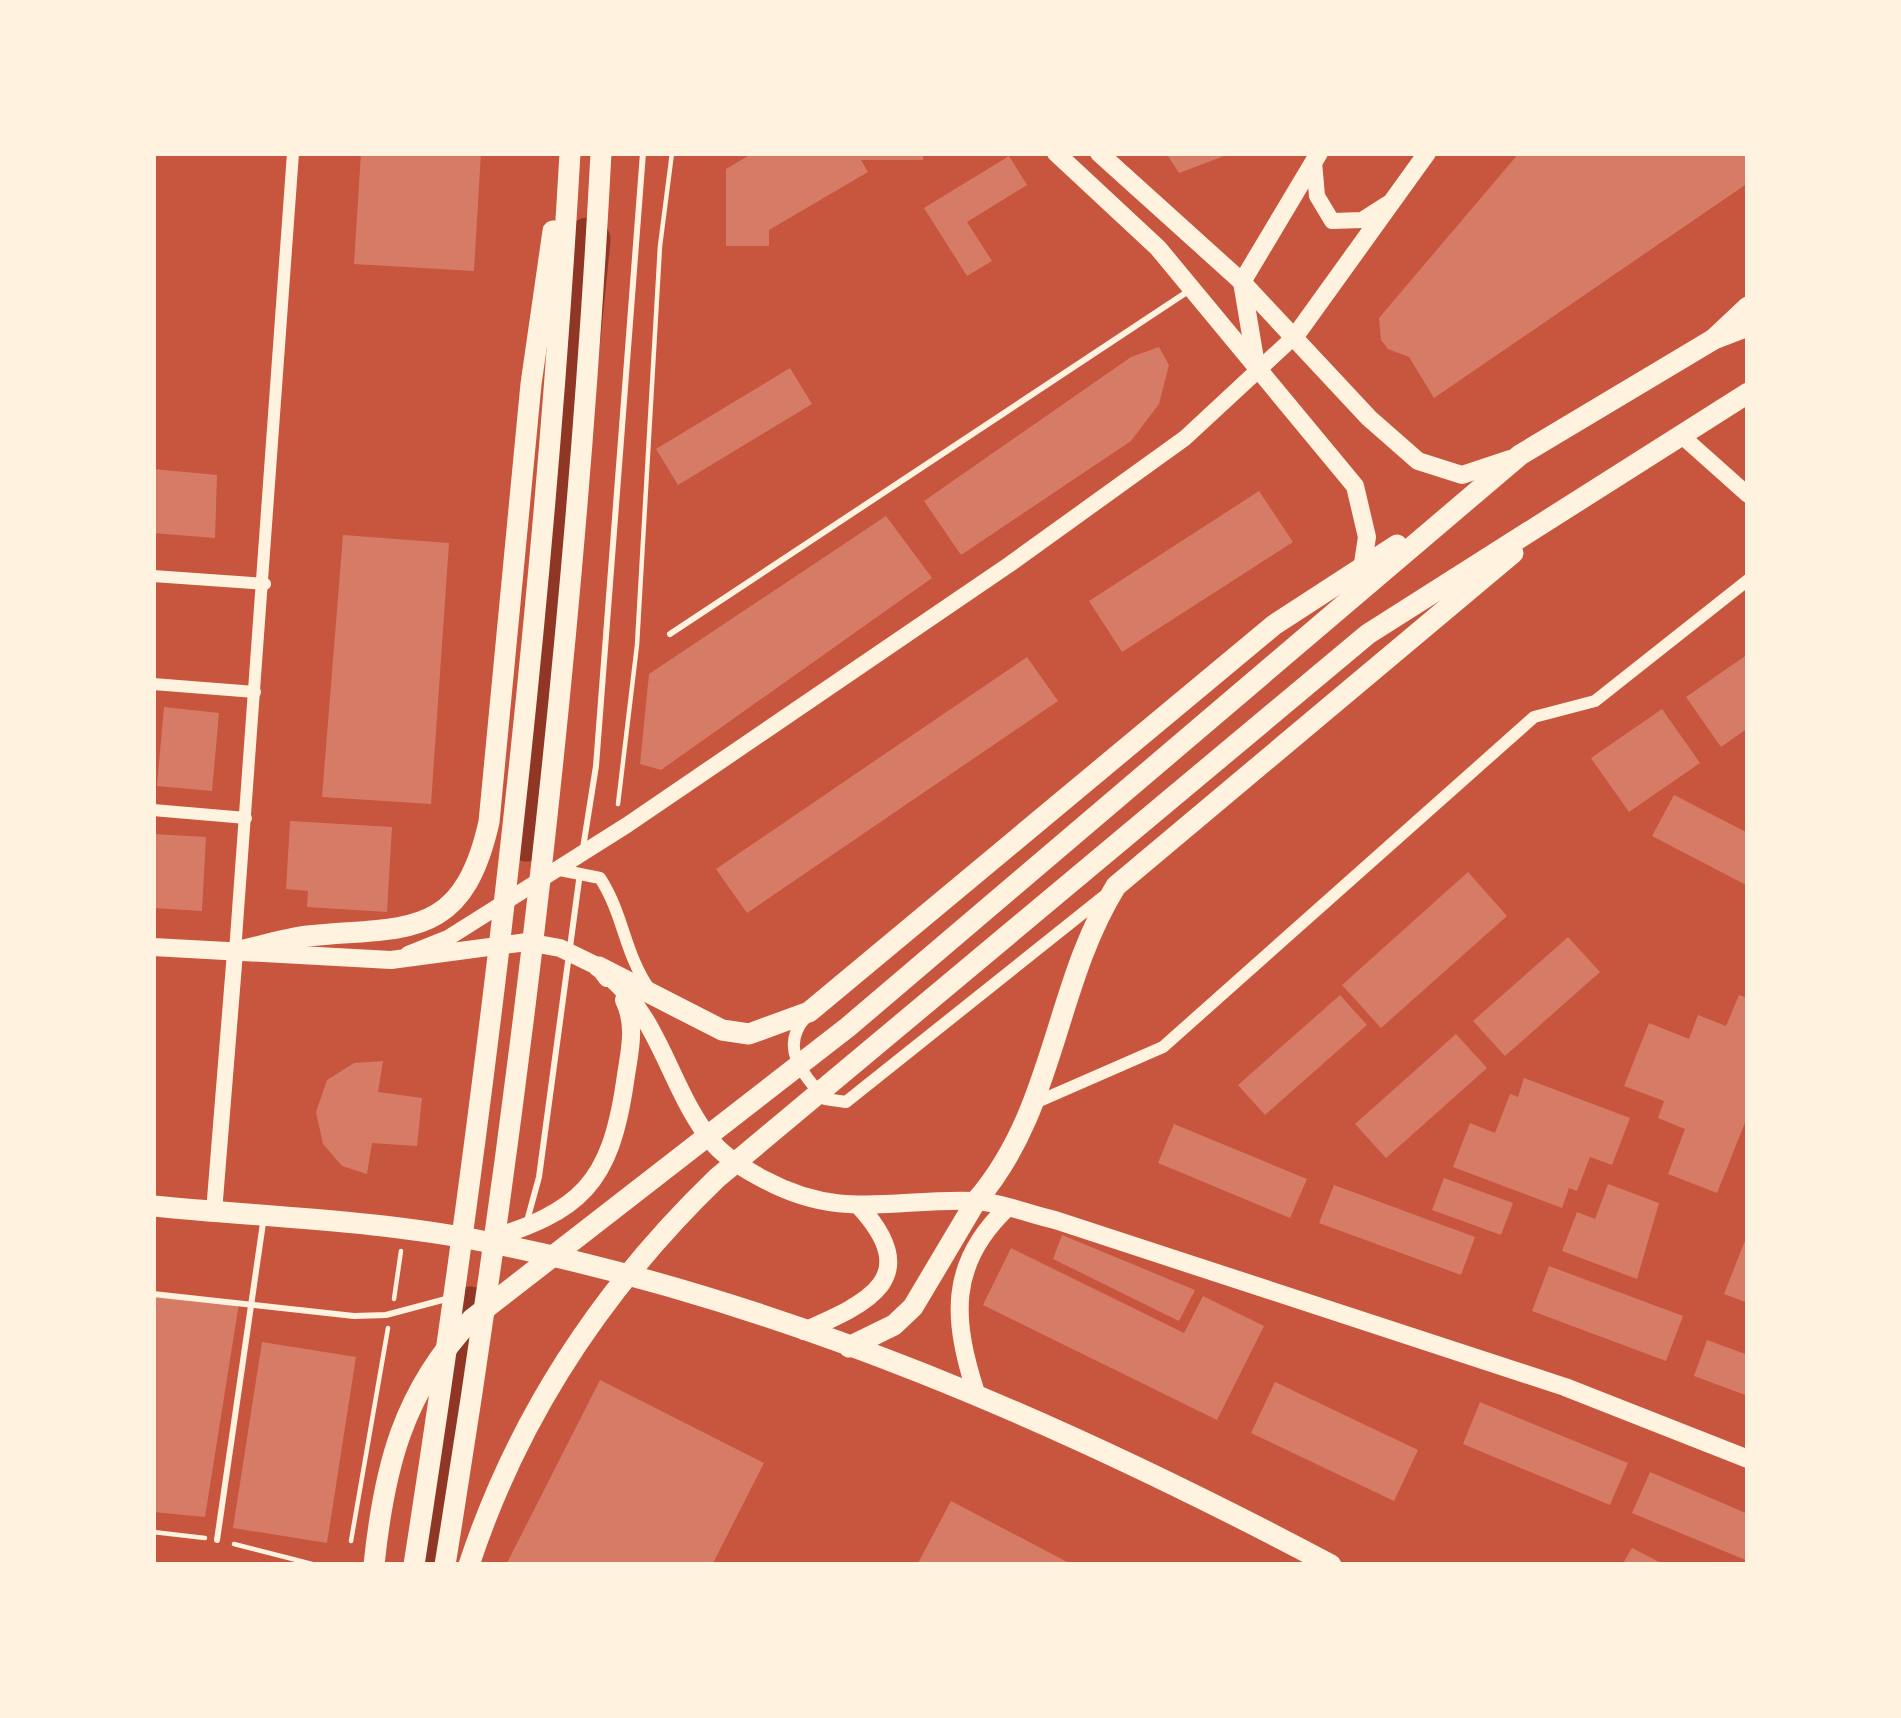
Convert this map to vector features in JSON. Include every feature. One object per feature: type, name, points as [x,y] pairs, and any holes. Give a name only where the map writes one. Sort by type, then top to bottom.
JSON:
[{"type":"main road","points":[[235,952],[306,936],[403,931],[431,921],[472,874],[489,823],[531,384],[567,153]]},
{"type":"main road","points":[[414,1565],[490,1031],[546,520],[567,153]]},
{"type":"main road","points":[[445,1565],[560,723],[588,406],[601,153]]},
{"type":"main road","points":[[1056,153],[1126,215],[1193,288],[1355,486],[1365,510],[1366,561],[1356,593]]},
{"type":"main road","points":[[1099,153],[1296,334],[1369,418],[1418,461],[1462,475],[1520,455]]},
{"type":"main road","points":[[1296,334],[1427,153]]},
{"type":"main road","points":[[1257,370],[1242,282],[1317,157]]},
{"type":"main road","points":[[1714,339],[1748,307]]},
{"type":"main road","points":[[374,1565],[386,1474],[401,1421],[439,1354],[483,1310],[848,1027],[1425,531],[1520,455],[1714,339],[1748,326]]},
{"type":"main road","points":[[469,1565],[502,1474],[536,1409],[647,1250],[754,1145],[1368,634],[1748,397]]},
{"type":"main road","points":[[849,1347],[894,1325],[913,1306],[976,1201],[1003,1170],[1037,1102],[1091,925],[1116,886],[1554,517]]},
{"type":"main road","points":[[153,946],[392,960],[527,942],[560,947],[693,1019],[749,1034],[809,1012],[1274,625],[1366,561],[1425,531]]},
{"type":"main road","points":[[599,967],[642,1010],[692,1113],[716,1146],[742,1168],[788,1191],[819,1204],[976,1201],[1007,1208],[1544,1380],[1748,1459]]},
{"type":"main road","points":[[483,1241],[543,1223],[576,1202],[601,1174],[615,1144],[632,1016],[599,967]]},
{"type":"main road","points":[[153,1206],[483,1241],[729,1304],[976,1393],[1192,1491],[1331,1565]]},
{"type":"main road","points":[[804,1330],[874,1298],[885,1284],[889,1265],[884,1242],[859,1206]]},
{"type":"main road","points":[[976,1393],[960,1342],[961,1288],[974,1251],[1007,1208]]},
{"type":"street","points":[[214,1212],[265,584],[293,153]]},
{"type":"street","points":[[1317,157],[1317,196],[1332,221],[1362,220],[1388,203]]},
{"type":"street","points":[[392,960],[448,938],[627,825],[1185,438],[1296,334]]},
{"type":"street","points":[[1683,436],[1748,495]]},
{"type":"street","points":[[153,576],[265,584]]},
{"type":"street","points":[[1037,1102],[1163,1047],[1534,717],[1595,701],[1748,580]]},
{"type":"street","points":[[153,684],[255,692]]},
{"type":"street","points":[[153,810],[246,818]]},
{"type":"street","points":[[555,869],[600,878],[614,899],[628,959],[654,996]]},
{"type":"street","points":[[809,1012],[796,1028],[794,1056],[825,1100],[846,1102],[1116,886]]},
{"type":"lane","points":[[475,1282],[508,1252],[524,1228],[539,1177],[596,766],[643,153]]},
{"type":"lane","points":[[670,634],[1193,288]]},
{"type":"lane","points":[[217,1540],[264,1217]]},
{"type":"lane","points":[[153,1294],[354,1316],[418,1309],[462,1291]]},
{"type":"path","points":[[627,825],[616,800],[637,645],[660,246],[672,153]]},
{"type":"path","points":[[350,1551],[403,1232]]},
{"type":"path","points":[[153,1532],[217,1540],[316,1565]]},
{"type":"building","points":[[361,153],[481,153],[474,271],[354,264]]},
{"type":"building","points":[[753,153],[923,153],[923,160],[861,160],[868,172],[769,230],[769,246],[726,246],[726,169]]},
{"type":"building","points":[[1166,153],[1232,153],[1179,173]]},
{"type":"building","points":[[1519,153],[1748,153],[1748,183],[1434,398],[1409,357],[1388,349],[1381,340],[1379,318]]},
{"type":"building","points":[[1009,156],[1027,185],[967,222],[992,261],[967,276],[924,208]]},
{"type":"building","points":[[1159,347],[1169,365],[1159,404],[1131,441],[961,555],[924,501],[1131,357]]},
{"type":"building","points":[[790,368],[812,404],[678,485],[656,449]]},
{"type":"building","points":[[153,469],[217,475],[215,538],[153,533]]},
{"type":"building","points":[[1259,491],[1293,542],[1122,652],[1089,601]]},
{"type":"building","points":[[886,516],[932,578],[661,770],[640,764],[649,674]]},
{"type":"building","points":[[343,535],[449,543],[431,804],[322,797]]},
{"type":"building","points":[[1748,654],[1748,728],[1721,747],[1686,697]]},
{"type":"building","points":[[1027,657],[1058,701],[747,913],[716,869]]},
{"type":"building","points":[[164,707],[219,713],[212,791],[157,786]]},
{"type":"building","points":[[1662,709],[1700,763],[1629,812],[1591,758]]},
{"type":"building","points":[[1674,795],[1748,833],[1748,886],[1652,836]]},
{"type":"building","points":[[290,821],[392,827],[387,912],[307,907],[308,891],[286,889]]},
{"type":"building","points":[[153,834],[206,837],[202,911],[153,908]]},
{"type":"building","points":[[1468,872],[1507,916],[1381,1028],[1342,985]]},
{"type":"building","points":[[1568,937],[1600,972],[1505,1056],[1473,1021]]},
{"type":"building","points":[[1340,995],[1367,1025],[1265,1115],[1238,1085]]},
{"type":"building","points":[[1739,995],[1748,998],[1748,1115],[1717,1193],[1668,1174],[1685,1129],[1658,1118],[1664,1101],[1624,1086],[1649,1023],[1689,1039],[1698,1015],[1726,1026]]},
{"type":"building","points":[[1456,1034],[1487,1068],[1386,1158],[1355,1124]]},
{"type":"building","points":[[383,1061],[378,1092],[422,1098],[417,1146],[372,1143],[367,1174],[342,1166],[323,1144],[316,1112],[327,1080],[354,1063]]},
{"type":"building","points":[[1524,1078],[1630,1118],[1612,1165],[1590,1157],[1577,1191],[1569,1188],[1562,1208],[1453,1167],[1470,1123],[1495,1133],[1510,1094],[1518,1097]]},
{"type":"building","points":[[1174,1124],[1307,1179],[1290,1218],[1158,1163]]},
{"type":"building","points":[[1444,1178],[1513,1203],[1501,1235],[1432,1210]]},
{"type":"building","points":[[1608,1184],[1659,1203],[1637,1279],[1562,1251],[1577,1212],[1595,1219]]},
{"type":"building","points":[[1334,1185],[1475,1237],[1461,1275],[1319,1223]]},
{"type":"building","points":[[1748,1233],[1748,1303],[1724,1294]]},
{"type":"building","points":[[1062,1235],[1195,1290],[1179,1321],[1053,1259]]},
{"type":"building","points":[[1011,1248],[1184,1333],[1203,1296],[1264,1326],[1217,1420],[983,1305]]},
{"type":"building","points":[[1549,1266],[1683,1316],[1666,1361],[1532,1311]]},
{"type":"building","points":[[153,1294],[239,1303],[205,1517],[153,1512]]},
{"type":"building","points":[[1707,1340],[1748,1355],[1748,1396],[1694,1376]]},
{"type":"building","points":[[262,1342],[356,1357],[327,1543],[233,1528]]},
{"type":"building","points":[[600,1380],[764,1463],[712,1565],[506,1565]]},
{"type":"building","points":[[1275,1382],[1418,1450],[1394,1501],[1251,1433]]},
{"type":"building","points":[[1480,1402],[1628,1463],[1610,1505],[1463,1444]]},
{"type":"building","points":[[1650,1472],[1748,1514],[1748,1561],[1632,1513]]},
{"type":"building","points":[[951,1501],[1073,1565],[917,1565]]},
{"type":"building","points":[[1632,1548],[1665,1565],[1622,1565]]},
{"type":"waterway","points":[[527,839],[588,240]]},
{"type":"waterway","points":[[433,1565],[470,1309]]}]
